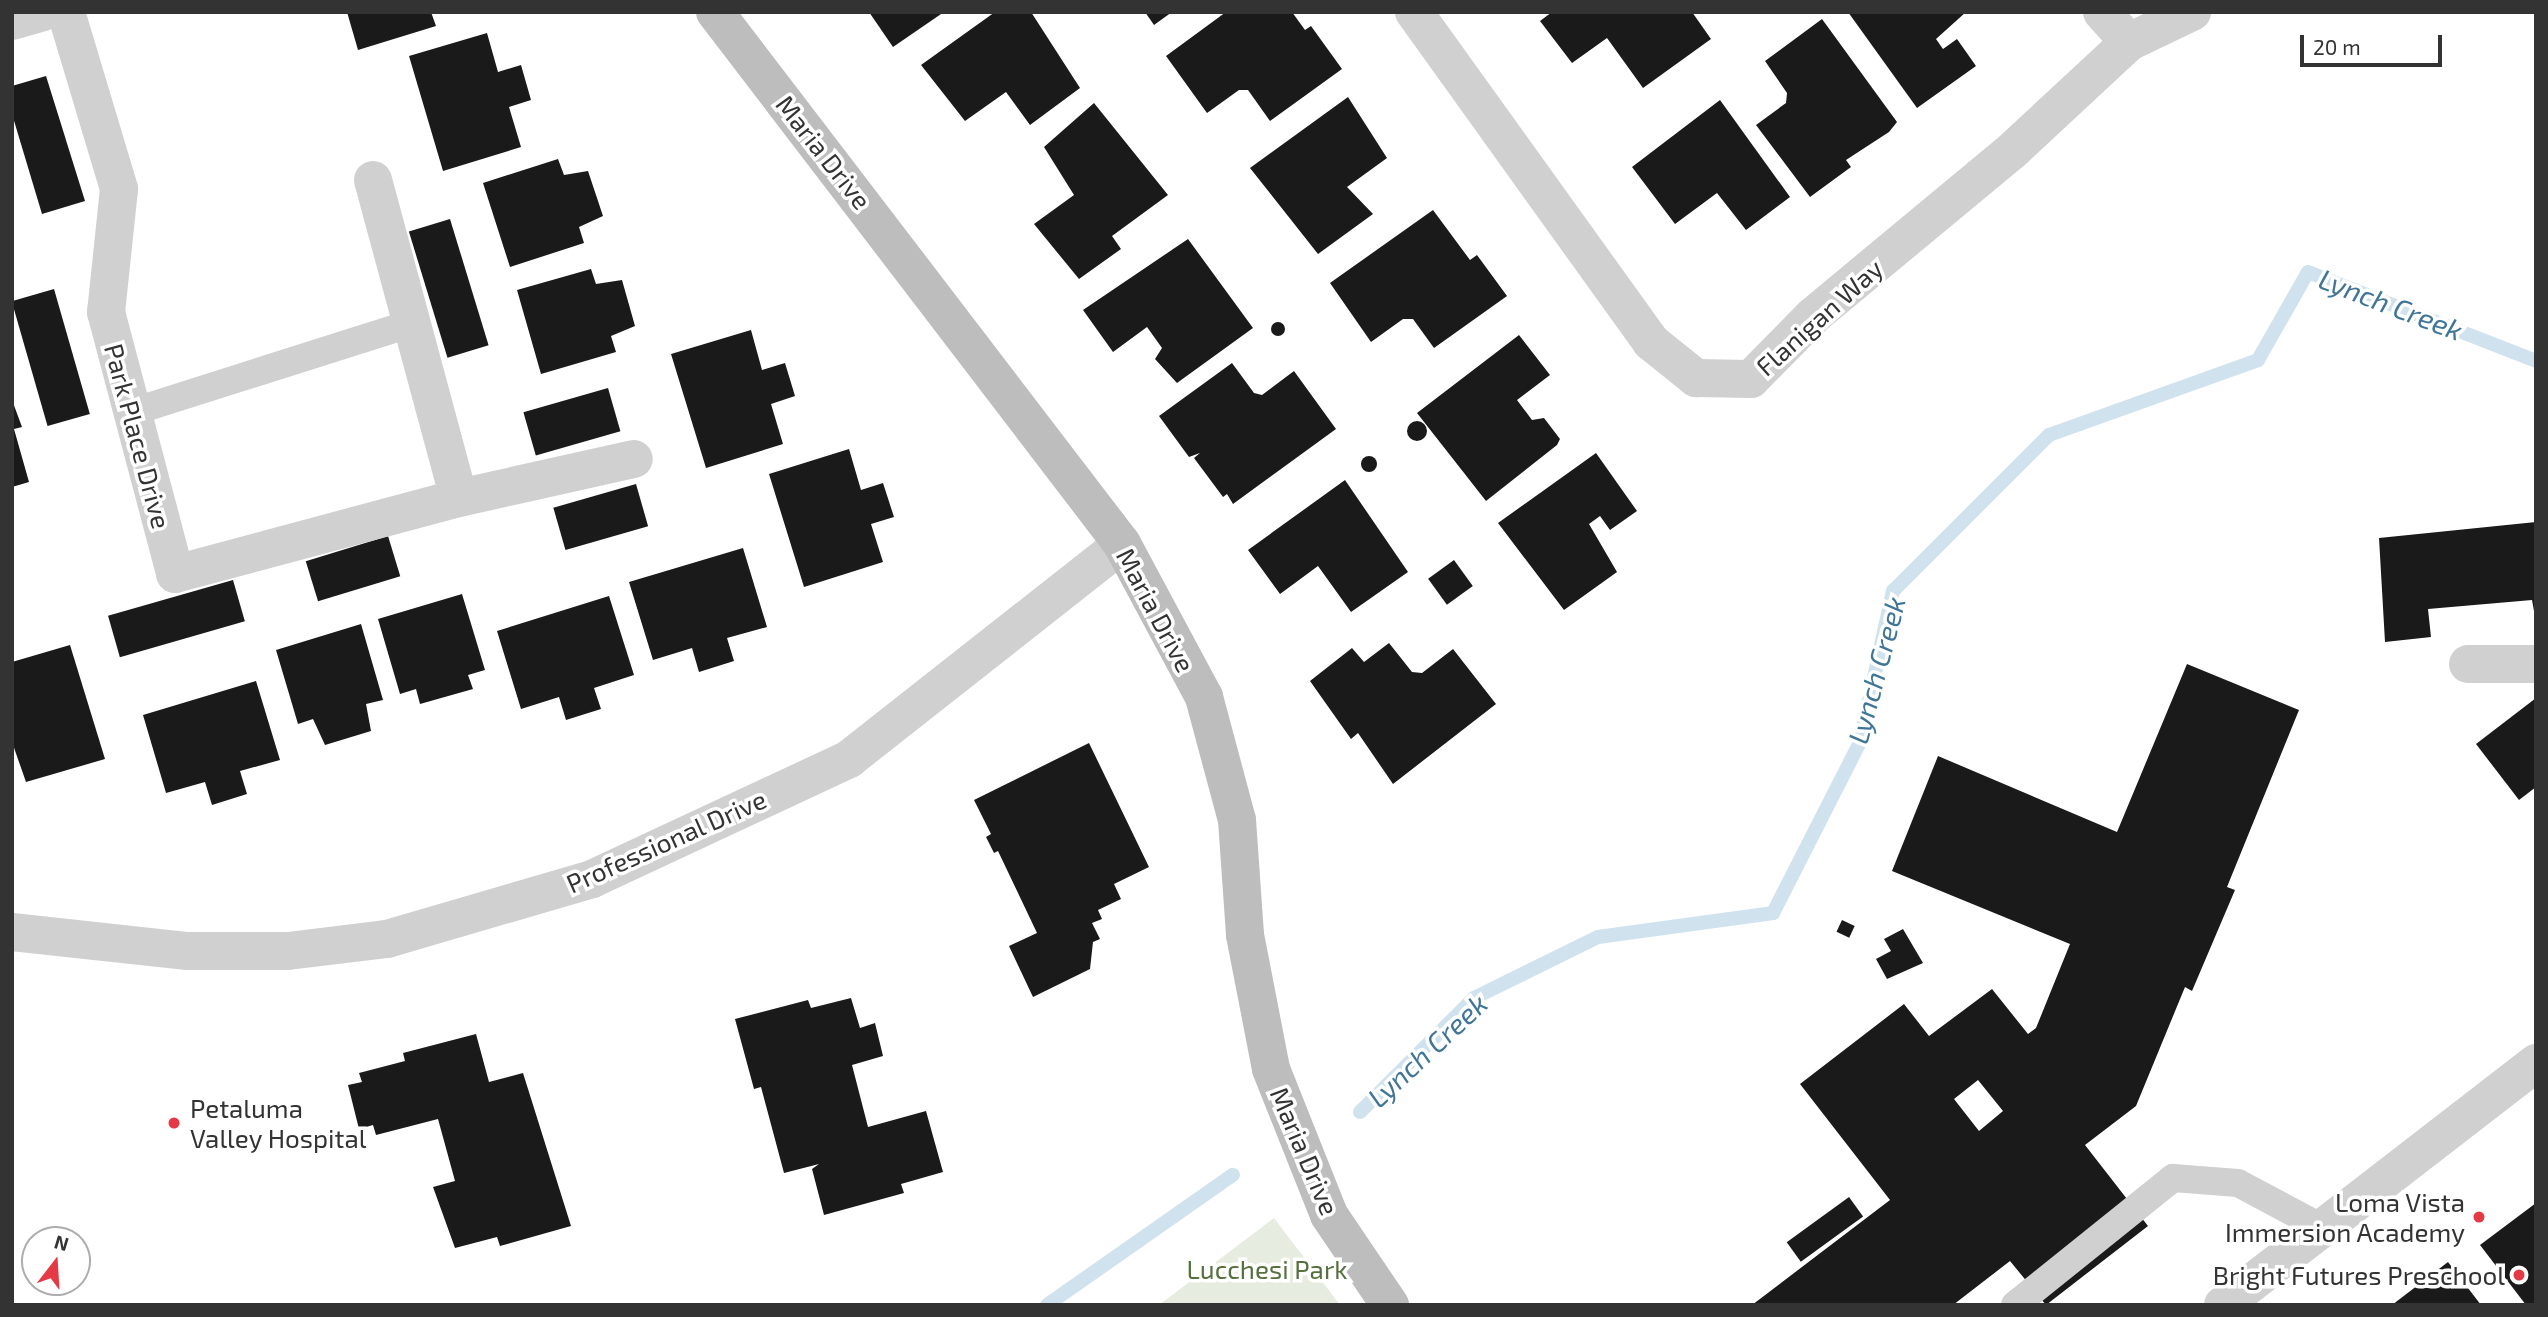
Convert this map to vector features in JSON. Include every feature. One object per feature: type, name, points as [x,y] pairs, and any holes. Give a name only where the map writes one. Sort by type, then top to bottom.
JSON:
[{"type":"street","points":[[12,21],[43,12]]},
{"type":"street","name":"Park Place Drive","points":[[66,12],[119,190],[106,312],[175,574],[459,498],[634,459]]},
{"type":"street","name":"Maria Drive","points":[[715,12],[1122,544],[1203,698],[1237,820],[1245,935],[1271,1069],[1329,1215],[1390,1305]]},
{"type":"street","name":"Flanigan Way","points":[[1414,12],[1651,342],[1696,378],[1751,379],[1814,316],[2014,149],[2129,42],[2192,12]]},
{"type":"street","points":[[2102,12],[2129,42]]},
{"type":"street","points":[[373,180],[459,498]]},
{"type":"street","name":"Professional Drive","points":[[12,932],[188,951],[288,951],[387,939],[592,879],[849,759],[1122,544]]},
{"type":"street","points":[[2468,664],[2536,664]]},
{"type":"street","points":[[2222,1305],[2536,1063]]},
{"type":"lane","points":[[132,412],[412,323]]},
{"type":"lane","points":[[2015,1305],[2173,1178],[2238,1183],[2324,1229]]},
{"type":"green space","name":"Lucchesi Park","points":[[1274,1218],[1340,1305],[1159,1305]]},
{"type":"building","points":[[347,12],[431,12],[436,26],[358,50]]},
{"type":"building","points":[[869,12],[944,12],[893,47]]},
{"type":"building","points":[[995,12],[1031,12],[1080,88],[1030,125],[1006,92],[965,121],[921,65]]},
{"type":"building","points":[[1145,12],[1172,12],[1154,25]]},
{"type":"building","points":[[1226,12],[1292,12],[1305,30],[1311,26],[1342,69],[1270,121],[1248,90],[1239,90],[1207,113],[1166,56]]},
{"type":"building","points":[[1552,12],[1692,12],[1711,39],[1643,88],[1607,38],[1572,63],[1540,21]]},
{"type":"building","points":[[1848,12],[1966,12],[1936,39],[1943,49],[1957,39],[1976,66],[1917,108]]},
{"type":"building","points":[[1822,19],[1897,122],[1889,132],[1846,160],[1851,167],[1810,197],[1756,125],[1786,103],[1787,93],[1765,61]]},
{"type":"building","points":[[487,33],[498,72],[521,65],[531,100],[509,107],[521,147],[443,171],[409,56]]},
{"type":"building","points":[[46,76],[85,201],[42,214],[12,114],[12,86]]},
{"type":"building","points":[[1348,97],[1387,158],[1347,187],[1373,214],[1318,254],[1250,168]]},
{"type":"building","points":[[1720,100],[1790,197],[1746,230],[1717,193],[1675,224],[1632,167]]},
{"type":"building","points":[[1094,103],[1168,195],[1112,236],[1121,249],[1079,279],[1034,224],[1074,195],[1044,147]]},
{"type":"building","points":[[558,159],[564,175],[588,171],[603,216],[579,227],[584,243],[510,267],[483,183]]},
{"type":"building","points":[[1433,210],[1470,260],[1477,255],[1507,296],[1434,348],[1413,319],[1403,319],[1371,342],[1330,283]]},
{"type":"building","points":[[450,219],[489,345],[447,358],[409,232]]},
{"type":"building","points":[[1188,239],[1253,328],[1177,383],[1155,359],[1162,348],[1147,327],[1113,352],[1083,310]]},
{"type":"building","points":[[591,269],[596,284],[622,280],[635,326],[611,336],[616,352],[541,374],[517,290]]},
{"type":"building","points":[[54,289],[90,414],[48,426],[12,301]]},
{"type":"building","points":[[1278,322],[1283,324],[1283,334],[1278,336],[1273,334],[1271,329],[1273,324]]},
{"type":"building","points":[[751,330],[762,370],[785,363],[795,396],[771,404],[783,444],[706,468],[671,354]]},
{"type":"building","points":[[1519,335],[1550,375],[1517,400],[1532,420],[1544,418],[1560,439],[1557,445],[1486,501],[1417,413]]},
{"type":"building","points":[[1232,363],[1254,393],[1262,395],[1294,371],[1336,429],[1233,504],[1227,494],[1223,497],[1194,458],[1200,453],[1189,457],[1159,416]]},
{"type":"building","points":[[608,388],[620,431],[536,456],[523,412]]},
{"type":"building","points":[[12,400],[22,427],[14,429],[29,482],[12,487]]},
{"type":"building","points":[[1413,421],[1421,421],[1427,431],[1421,441],[1413,441],[1407,435],[1407,427]]},
{"type":"building","points":[[849,449],[861,490],[883,483],[894,517],[871,524],[883,562],[804,587],[769,474]]},
{"type":"building","points":[[1596,453],[1637,511],[1610,530],[1600,516],[1589,524],[1617,572],[1564,610],[1498,523]]},
{"type":"building","points":[[1369,456],[1375,458],[1375,470],[1369,472],[1363,470],[1361,464],[1363,458]]},
{"type":"building","points":[[1345,480],[1408,572],[1351,612],[1318,566],[1280,594],[1248,550]]},
{"type":"building","points":[[636,484],[648,526],[565,550],[553,508]]},
{"type":"building","points":[[2536,522],[2536,622],[2532,600],[2428,609],[2431,637],[2385,642],[2379,538]]},
{"type":"building","points":[[388,536],[400,576],[318,601],[306,561]]},
{"type":"building","points":[[743,548],[767,627],[727,638],[734,661],[699,672],[692,648],[653,660],[629,582]]},
{"type":"building","points":[[1454,560],[1473,586],[1447,605],[1428,579]]},
{"type":"building","points":[[233,580],[245,621],[120,657],[108,616]]},
{"type":"building","points":[[462,594],[485,670],[468,675],[473,689],[420,704],[416,689],[400,694],[378,619]]},
{"type":"building","points":[[609,596],[634,675],[594,688],[601,709],[566,720],[559,697],[521,709],[497,631]]},
{"type":"building","points":[[361,624],[383,700],[366,704],[371,731],[325,745],[313,719],[298,724],[276,650]]},
{"type":"building","points":[[1389,643],[1412,672],[1422,673],[1453,649],[1496,704],[1393,784],[1358,733],[1351,739],[1310,681],[1352,648],[1364,662]]},
{"type":"building","points":[[70,645],[105,759],[26,782],[12,742],[12,662]]},
{"type":"building","points":[[2187,664],[2299,710],[2227,887],[2235,890],[2192,991],[2185,987],[2136,1106],[2085,1145],[2148,1226],[2046,1305],[2010,1261],[1953,1305],[1752,1305],[1890,1200],[1800,1084],[1904,1004],[1929,1036],[1992,989],[2028,1034],[2036,1028],[2070,944],[1892,871],[1938,756],[2117,832]],"holes":[[[1978,1080],[2003,1111],[1979,1131],[1954,1099]]]},
{"type":"building","points":[[256,681],[280,760],[240,771],[247,794],[212,805],[205,782],[166,793],[143,715]]},
{"type":"building","points":[[2536,698],[2536,787],[2519,800],[2476,744]]},
{"type":"building","points":[[1089,743],[1149,867],[1114,884],[1121,899],[1098,910],[1102,919],[1092,923],[1100,939],[1093,942],[1090,969],[1033,997],[1009,946],[1037,933],[998,851],[994,853],[986,837],[991,834],[974,800]]},
{"type":"building","points":[[1842,920],[1855,926],[1849,938],[1837,932]]},
{"type":"building","points":[[1903,929],[1923,963],[1887,979],[1876,959],[1891,951],[1884,939]]},
{"type":"building","points":[[851,998],[860,1028],[875,1023],[883,1056],[852,1065],[868,1127],[926,1111],[943,1172],[901,1184],[904,1193],[824,1215],[812,1169],[819,1164],[784,1173],[761,1087],[754,1089],[735,1019],[808,1000],[811,1008]]},
{"type":"building","points":[[476,1034],[489,1082],[523,1073],[571,1226],[500,1246],[497,1237],[455,1248],[433,1187],[455,1181],[438,1119],[376,1135],[373,1125],[359,1129],[348,1085],[362,1082],[359,1073],[405,1061],[403,1053]]},
{"type":"building","points":[[1849,1197],[1863,1216],[1801,1262],[1787,1242]]},
{"type":"building","name":"Bright Futures Preschool","points":[[2536,1203],[2536,1305],[2526,1305],[2480,1245]]},
{"type":"building","points":[[2448,1262],[2481,1305],[2392,1305]]},
{"type":"waterway","name":"Lynch Creek","points":[[1360,1112],[1474,998],[1598,937],[1773,913],[1860,742],[1893,591],[2049,435],[2258,360],[2308,272],[2536,361]]},
{"type":"waterway","name":"Lynch Creek","points":[[1047,1305],[1233,1175]]},
{"type":"place","name":"Petaluma Valley Hospital","points":[[174,1123]]},
{"type":"place","name":"Loma Vista Immersion Academy","points":[[2479,1217]]},
{"type":"place","name":"Bright Futures Preschool","points":[[2519,1275]]}]
